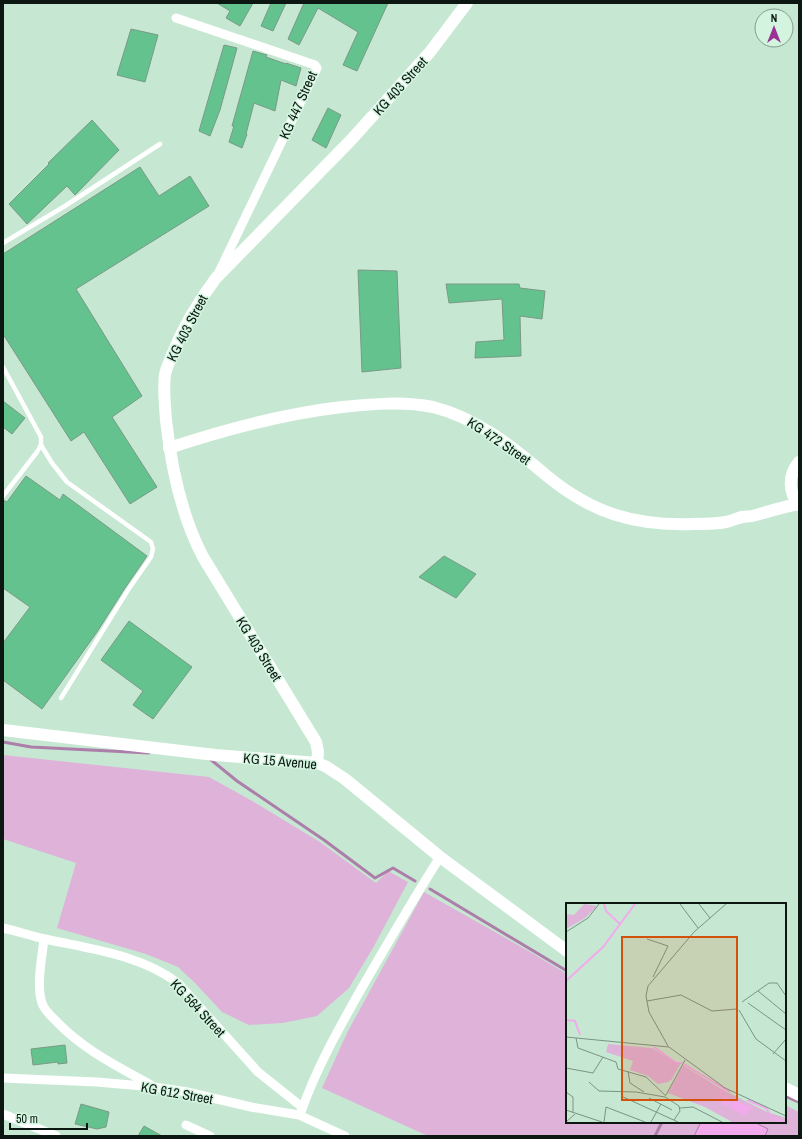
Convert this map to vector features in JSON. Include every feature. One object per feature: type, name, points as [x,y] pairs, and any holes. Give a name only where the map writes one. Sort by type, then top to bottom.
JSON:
[{"type":"main road","name":"KG 403 Street","points":[[317,763],[318,747],[316,742],[193,539],[187,521],[169,448],[165,410],[165,373],[177,342],[188,321],[205,292],[216,278],[351,140],[430,52],[467,3]]},
{"type":"main road","name":"KG 472 Street","points":[[169,448],[260,421],[358,405],[412,404],[445,411],[482,427],[525,457],[562,488],[591,506],[606,513],[647,522],[687,524],[725,522],[798,504]]},
{"type":"main road","points":[[798,504],[790,488],[793,470],[799,462]]},
{"type":"main road","points":[[770,511],[790,488]]},
{"type":"main road","name":"KG 15 Avenue","points":[[3,730],[215,755],[317,763],[325,766],[345,779],[440,857],[566,950]]},
{"type":"main road","points":[[786,1088],[799,1095]]},
{"type":"street","name":"KG 447 Street","points":[[176,18],[315,65],[316,68],[316,71],[216,278]]},
{"type":"street","points":[[301,1111],[310,1085],[331,1042],[397,926],[440,857]]},
{"type":"street","name":"KG 564 Street","points":[[3,928],[44,939],[105,952],[152,967],[166,975],[178,983],[258,1072],[301,1111]]},
{"type":"street","points":[[44,939],[40,991],[42,1004],[64,1030],[92,1052],[154,1087]]},
{"type":"street","name":"KG 612 Street","points":[[3,1078],[97,1082],[154,1087],[187,1092],[251,1107],[301,1111],[345,1136]]},
{"type":"street","points":[[3,1114],[56,1136]]},
{"type":"street","points":[[186,1125],[210,1136]]},
{"type":"lane","points":[[3,243],[65,206],[160,144]]},
{"type":"lane","points":[[3,367],[41,437],[41,445],[37,452],[3,496]]},
{"type":"lane","points":[[41,445],[52,463],[67,482],[151,542],[153,549],[152,557],[128,590],[61,698]]},
{"type":"shaded area","points":[[3,755],[209,777],[320,842],[376,883],[388,871],[408,882],[373,948],[349,988],[317,1016],[283,1023],[249,1025],[222,1012],[178,967],[146,954],[57,928],[76,863],[3,839]]},
{"type":"shaded area","points":[[424,892],[566,973],[566,1123],[786,1123],[786,1106],[799,1112],[799,1136],[428,1136],[322,1088],[348,1031]]},
{"type":"shaded area","points":[[700,1123],[756,1123],[768,1129],[765,1136],[694,1136]]},
{"type":"building","points":[[217,3],[253,3],[240,26],[226,18],[230,11]]},
{"type":"building","points":[[271,3],[286,3],[273,31],[261,26]]},
{"type":"building","points":[[304,3],[388,3],[357,71],[343,65],[358,32],[318,8],[299,45],[288,39]]},
{"type":"building","points":[[131,29],[158,35],[145,82],[117,75]]},
{"type":"building","points":[[224,45],[237,48],[220,110],[210,136],[199,131]]},
{"type":"building","points":[[253,51],[267,55],[266,57],[301,68],[296,86],[281,80],[275,111],[254,103],[247,134],[242,148],[229,142]]},
{"type":"building","points":[[328,108],[341,115],[326,148],[312,140]]},
{"type":"building","points":[[92,120],[119,150],[75,195],[67,186],[27,224],[9,204]]},
{"type":"building","points":[[140,167],[159,196],[190,176],[209,206],[76,289],[142,396],[112,417],[157,487],[130,504],[84,432],[71,441],[3,334],[3,254]]},
{"type":"building","points":[[358,270],[397,271],[401,368],[362,372]]},
{"type":"building","points":[[446,284],[519,284],[520,288],[545,291],[542,319],[520,316],[521,356],[475,358],[476,342],[504,340],[502,299],[449,303]]},
{"type":"building","points":[[3,401],[25,418],[12,434],[3,427]]},
{"type":"building","points":[[26,476],[60,500],[63,494],[147,556],[97,632],[42,709],[3,680],[3,643],[30,607],[3,588],[3,500],[7,502]]},
{"type":"building","points":[[444,556],[476,574],[456,598],[419,577]]},
{"type":"building","points":[[129,621],[192,667],[153,719],[133,705],[143,691],[101,660]]},
{"type":"building","points":[[65,1045],[67,1063],[58,1064],[58,1062],[33,1065],[31,1049]]},
{"type":"building","points":[[81,1104],[109,1112],[106,1127],[97,1129],[75,1124]]},
{"type":"building","points":[[144,1126],[162,1136],[138,1136]]},
{"type":"waterway","points":[[3,742],[31,747],[149,753]]},
{"type":"waterway","points":[[210,759],[237,781],[324,840],[375,878],[393,868],[415,881]]},
{"type":"waterway","points":[[430,889],[566,970]]},
{"type":"waterway","points":[[786,1096],[799,1102]]},
{"type":"waterway","points":[[655,1136],[662,1123]]}]
